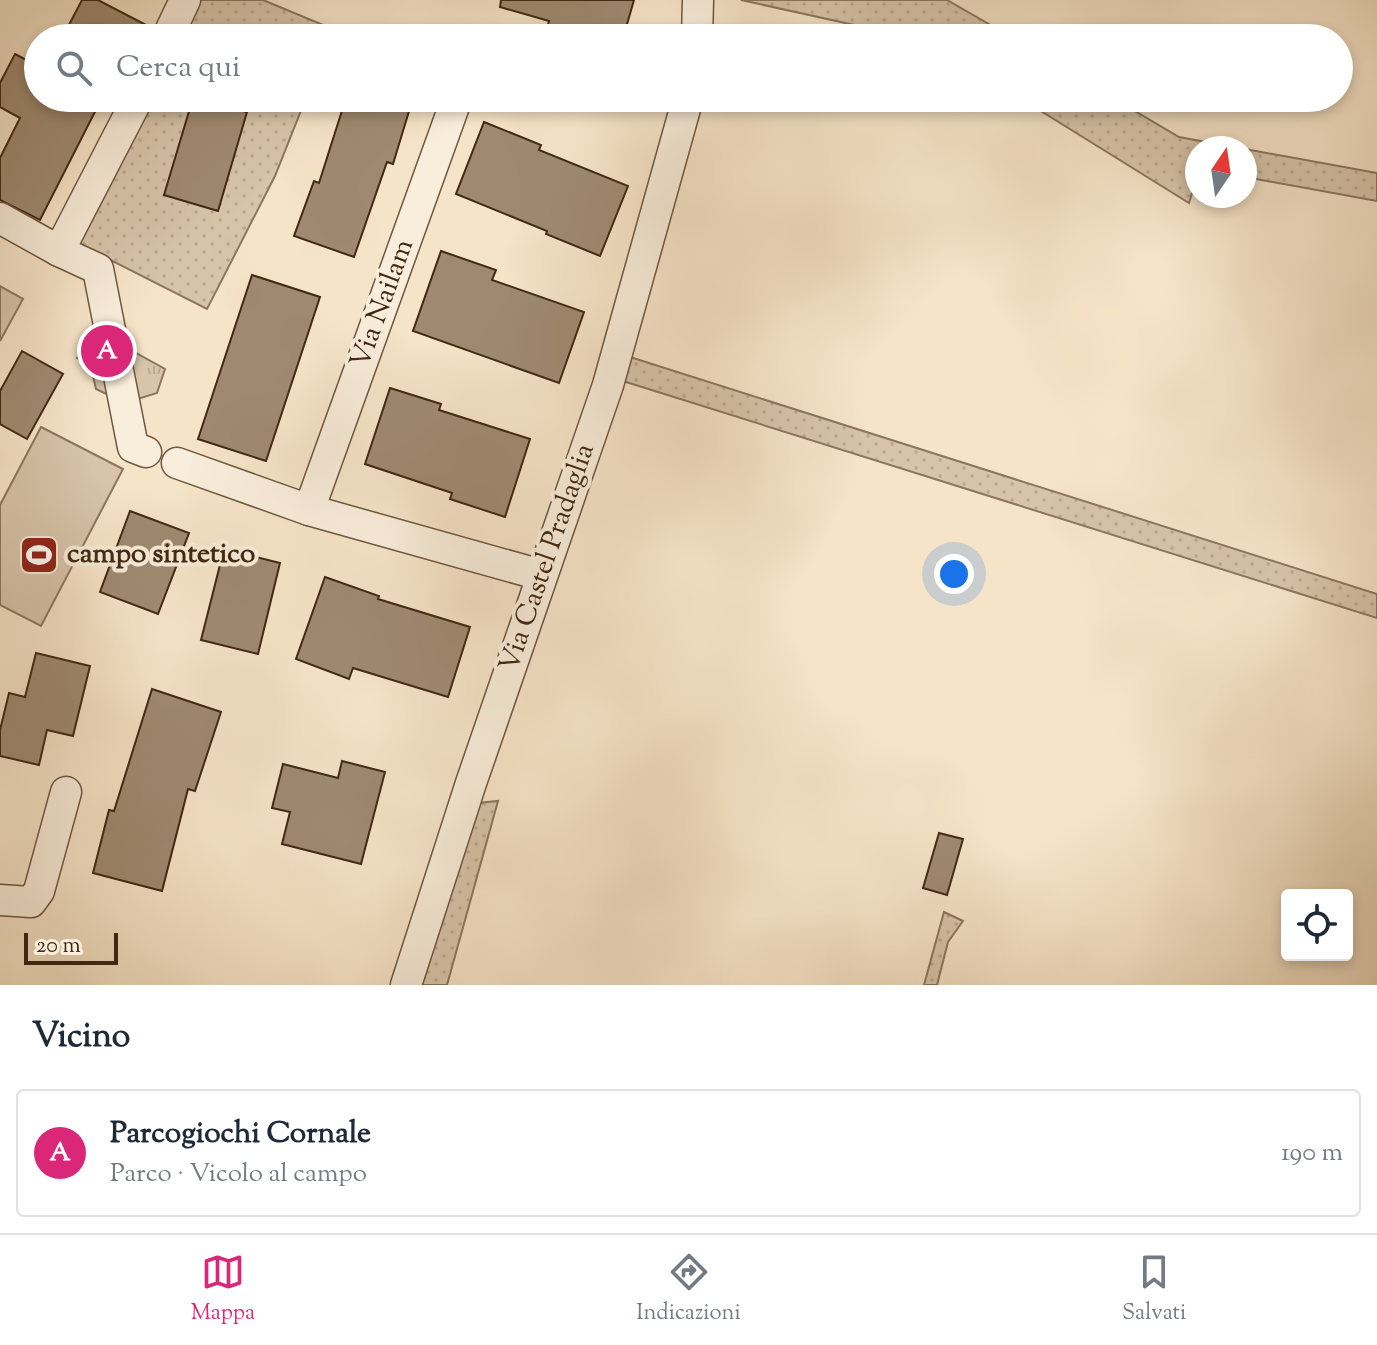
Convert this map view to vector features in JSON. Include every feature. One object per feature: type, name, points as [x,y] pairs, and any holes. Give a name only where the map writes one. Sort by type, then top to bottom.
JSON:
[{"type":"street","points":[[174,24],[185,0]]},
{"type":"street","points":[[697,24],[698,0]]},
{"type":"street","points":[[59,251],[131,112]]},
{"type":"street","name":"Via Nailam","points":[[309,510],[452,112]]},
{"type":"street","name":"Via Castel Pradaglia","points":[[406,985],[541,575],[608,385],[684,112]]},
{"type":"street","points":[[0,218],[98,269],[133,447],[146,452]]},
{"type":"street","points":[[177,463],[309,510],[541,575]]},
{"type":"street","points":[[0,900],[31,902],[39,891],[66,792]]},
{"type":"green space","points":[[195,0],[263,0],[321,24],[183,24]]},
{"type":"green space","points":[[741,0],[947,0],[989,24],[850,24]]},
{"type":"green space","points":[[138,112],[300,112],[275,176],[207,309],[73,241]]},
{"type":"green space","points":[[1043,112],[1137,112],[1185,138],[1185,201]]},
{"type":"green space","points":[[1257,151],[1377,173],[1377,201],[1257,179]]},
{"type":"green space","points":[[0,286],[23,299],[0,341]]},
{"type":"green space","points":[[109,309],[120,344],[165,369],[157,393],[125,403],[96,389],[90,363],[77,358]]},
{"type":"green space","points":[[630,357],[1377,594],[1377,618],[623,381]]},
{"type":"green space","name":"campo sintetico","points":[[41,427],[123,469],[41,626],[0,605],[0,505]]},
{"type":"green space","points":[[498,801],[447,985],[422,985],[478,803]]},
{"type":"green space","points":[[944,912],[963,921],[948,942],[937,985],[924,985]]},
{"type":"building","points":[[82,0],[98,0],[144,24],[69,24]]},
{"type":"building","points":[[501,0],[634,0],[627,24],[548,24],[549,21],[500,7]]},
{"type":"building","points":[[15,54],[24,59],[24,112],[95,112],[40,220],[0,200],[0,158],[20,118],[0,107],[0,83]]},
{"type":"building","points":[[189,112],[247,112],[218,211],[164,195]]},
{"type":"building","points":[[342,112],[409,112],[393,164],[387,162],[354,257],[294,236],[314,181],[319,183]]},
{"type":"building","points":[[484,122],[541,145],[539,150],[628,186],[600,256],[456,194]]},
{"type":"building","points":[[441,251],[496,270],[492,280],[584,312],[559,383],[413,331]]},
{"type":"building","points":[[252,275],[320,297],[266,461],[198,439]]},
{"type":"building","points":[[22,351],[63,374],[27,439],[0,424],[0,391]]},
{"type":"building","points":[[390,388],[441,404],[439,410],[530,439],[505,517],[450,499],[452,493],[365,464]]},
{"type":"building","points":[[130,511],[189,533],[158,614],[100,592]]},
{"type":"building","points":[[224,549],[280,563],[258,654],[201,640]]},
{"type":"building","points":[[325,577],[379,596],[378,599],[470,627],[448,697],[353,668],[349,679],[296,659]]},
{"type":"building","points":[[36,653],[90,666],[73,736],[47,730],[39,765],[0,756],[0,730],[9,693],[25,697]]},
{"type":"building","points":[[152,689],[221,712],[195,791],[188,789],[162,891],[93,873],[109,810],[114,811]]},
{"type":"building","points":[[342,761],[385,772],[361,864],[282,844],[290,812],[272,808],[283,764],[338,778]]},
{"type":"building","points":[[939,833],[963,839],[947,895],[923,888]]},
{"type":"place","name":"Parcogiochi Cornale","points":[[107,351]]},
{"type":"place","name":"campo sintetico","points":[[39,555]]}]
